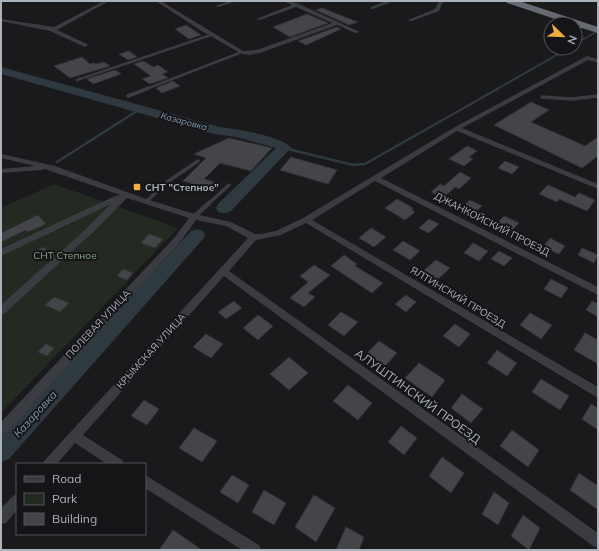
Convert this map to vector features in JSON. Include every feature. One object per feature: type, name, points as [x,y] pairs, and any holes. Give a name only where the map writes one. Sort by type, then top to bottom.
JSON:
[{"type":"highway","points":[[505,2],[544,16]]},
{"type":"highway","points":[[505,2],[593,31]]},
{"type":"highway","points":[[583,29],[593,31]]},
{"type":"street","points":[[50,29],[61,26],[107,1]]},
{"type":"street","points":[[158,1],[202,29],[242,52],[249,54],[337,23]]},
{"type":"street","points":[[218,6],[235,1]]},
{"type":"street","points":[[286,1],[357,32]]},
{"type":"street","points":[[410,20],[436,10],[441,1]]},
{"type":"street","points":[[258,19],[297,6]]},
{"type":"street","points":[[1,20],[50,29],[85,44]]},
{"type":"street","points":[[1,156],[52,168],[146,202],[194,217],[228,224],[254,238],[267,236],[278,233],[306,220],[457,128],[587,58],[598,61]]},
{"type":"street","points":[[457,128],[598,187]]},
{"type":"street","points":[[1,171],[52,168]]},
{"type":"street","name":"ДЖАНКОЙСКИЙ ПРОЕЗД","points":[[375,178],[598,291]]},
{"type":"street","points":[[1,253],[125,195]]},
{"type":"street","points":[[1,311],[88,232],[125,195]]},
{"type":"street","name":"ПОЛЕВАЯ УЛИЦА","points":[[1,430],[178,238],[194,217]]},
{"type":"street","name":"ЯЛТИНСКИЙ ПРОЕЗД","points":[[306,220],[598,393]]},
{"type":"street","name":"КРЫМСКАЯ УЛИЦА","points":[[50,463],[254,238]]},
{"type":"street","name":"АЛУШТИНСКИЙ ПРОЕЗД","points":[[223,271],[598,541]]},
{"type":"street","points":[[74,436],[116,463]]},
{"type":"street","points":[[146,482],[254,550]]},
{"type":"street","points":[[1,518],[16,501]]},
{"type":"lane","points":[[372,8],[390,1]]},
{"type":"lane","points":[[77,80],[211,34]]},
{"type":"lane","points":[[128,96],[242,52]]},
{"type":"lane","points":[[542,97],[572,99],[598,96]]},
{"type":"lane","points":[[146,202],[167,182],[198,161]]},
{"type":"lane","points":[[194,217],[229,185]]},
{"type":"green space","name":"СНТ Степное","points":[[54,184],[178,228],[1,413],[1,208]]},
{"type":"building","points":[[322,8],[358,22],[349,25],[316,10]]},
{"type":"building","points":[[307,14],[328,23],[290,37],[273,27]]},
{"type":"building","points":[[186,25],[201,35],[189,39],[175,29]]},
{"type":"building","points":[[337,27],[341,29],[306,45],[298,41]]},
{"type":"building","points":[[129,51],[137,57],[128,60],[119,54]]},
{"type":"building","points":[[82,57],[90,64],[104,62],[110,66],[70,78],[54,66]]},
{"type":"building","points":[[143,61],[153,67],[158,65],[168,72],[162,74],[168,78],[150,84],[142,79],[151,76],[134,64]]},
{"type":"building","points":[[115,70],[121,74],[93,84],[87,79]]},
{"type":"building","points":[[173,81],[180,86],[162,93],[156,88]]},
{"type":"building","points":[[531,102],[549,110],[531,122],[585,146],[598,137],[598,156],[582,168],[494,125]]},
{"type":"building","points":[[229,138],[272,148],[251,171],[220,163],[204,179],[221,184],[214,192],[203,189],[204,187],[183,181],[206,158],[194,154]]},
{"type":"building","points":[[467,146],[477,151],[469,157],[473,159],[464,166],[449,159]]},
{"type":"building","points":[[291,157],[337,170],[328,184],[280,170]]},
{"type":"building","points":[[505,161],[519,167],[512,174],[498,168]]},
{"type":"building","points":[[460,172],[471,178],[459,189],[455,187],[443,198],[431,192],[440,184],[444,186]]},
{"type":"building","points":[[548,185],[575,197],[579,193],[595,200],[587,211],[559,199],[557,202],[539,194]]},
{"type":"building","points":[[397,199],[413,208],[412,210],[415,212],[405,220],[385,208]]},
{"type":"building","points":[[470,200],[482,206],[473,214],[461,208]]},
{"type":"building","points":[[38,215],[46,224],[28,232],[26,230],[1,242],[1,233]]},
{"type":"building","points":[[504,216],[519,223],[510,232],[495,225]]},
{"type":"building","points":[[429,219],[439,224],[429,233],[419,228]]},
{"type":"building","points":[[371,228],[386,237],[374,247],[359,238]]},
{"type":"building","points":[[149,234],[163,239],[155,248],[141,243]]},
{"type":"building","points":[[550,238],[565,246],[559,254],[543,247]]},
{"type":"building","points":[[403,241],[420,251],[410,260],[393,250]]},
{"type":"building","points":[[473,243],[488,251],[479,261],[464,253]]},
{"type":"building","points":[[43,247],[55,255],[49,260],[35,252]]},
{"type":"building","points":[[582,248],[598,255],[594,263],[578,255]]},
{"type":"building","points":[[499,251],[512,258],[504,266],[491,259]]},
{"type":"building","points":[[344,255],[357,264],[355,266],[383,283],[372,293],[331,266]]},
{"type":"building","points":[[436,260],[450,268],[437,280],[423,271]]},
{"type":"building","points":[[314,265],[330,275],[308,293],[315,297],[304,307],[290,298],[308,282],[300,276]]},
{"type":"building","points":[[123,269],[133,273],[127,280],[117,276]]},
{"type":"building","points":[[551,279],[568,288],[561,298],[544,289]]},
{"type":"building","points":[[406,295],[416,302],[406,312],[395,304]]},
{"type":"building","points":[[54,297],[69,303],[60,312],[45,305]]},
{"type":"building","points":[[234,301],[242,308],[226,319],[218,312]]},
{"type":"building","points":[[592,301],[598,304],[598,317],[586,310]]},
{"type":"building","points":[[341,312],[358,322],[344,336],[328,325]]},
{"type":"building","points":[[530,313],[552,325],[541,339],[520,325]]},
{"type":"building","points":[[258,315],[273,326],[258,340],[243,328]]},
{"type":"building","points":[[455,324],[470,334],[459,347],[443,336]]},
{"type":"building","points":[[585,333],[598,340],[598,364],[574,350]]},
{"type":"building","points":[[206,334],[223,344],[211,358],[193,347]]},
{"type":"building","points":[[379,341],[397,353],[385,366],[367,353]]},
{"type":"building","points":[[46,344],[54,348],[47,356],[38,352]]},
{"type":"building","points":[[497,350],[517,363],[507,376],[487,363]]},
{"type":"building","points":[[289,357],[308,373],[289,390],[270,374]]},
{"type":"building","points":[[419,363],[445,380],[432,397],[405,378]]},
{"type":"building","points":[[541,379],[569,396],[560,410],[532,392]]},
{"type":"building","points":[[348,385],[372,403],[358,420],[333,401]]},
{"type":"building","points":[[462,394],[483,409],[471,423],[451,408]]},
{"type":"building","points":[[144,400],[159,409],[147,425],[131,416]]},
{"type":"building","points":[[591,404],[598,408],[598,430],[582,419]]},
{"type":"building","points":[[401,426],[417,438],[404,455],[388,442]]},
{"type":"building","points":[[194,428],[217,441],[202,462],[179,448]]},
{"type":"building","points":[[512,430],[539,450],[528,467],[500,446]]},
{"type":"building","points":[[442,457],[464,473],[451,493],[429,476]]},
{"type":"building","points":[[579,473],[598,486],[598,510],[570,490]]},
{"type":"building","points":[[232,475],[249,485],[238,503],[220,492]]},
{"type":"building","points":[[264,490],[286,503],[274,525],[252,512]]},
{"type":"building","points":[[494,492],[509,503],[498,525],[482,514]]},
{"type":"building","points":[[314,495],[335,508],[316,542],[295,527]]},
{"type":"building","points":[[523,515],[540,528],[529,550],[511,536]]},
{"type":"building","points":[[346,527],[364,537],[359,550],[336,550]]},
{"type":"building","points":[[173,530],[202,550],[159,550]]},
{"type":"waterway","points":[[583,39],[598,31]]},
{"type":"waterway","points":[[497,89],[555,56]]},
{"type":"waterway","name":"Казаровка","points":[[1,70],[219,131],[236,133],[279,144],[284,148],[224,208]]},
{"type":"waterway","points":[[284,148],[353,165],[365,164],[499,88]]},
{"type":"waterway","points":[[57,162],[140,109]]},
{"type":"waterway","name":"Казаровка","points":[[1,451],[197,235]]},
{"type":"place","name":"СНТ \"Степное\"","points":[[137,187]]}]
